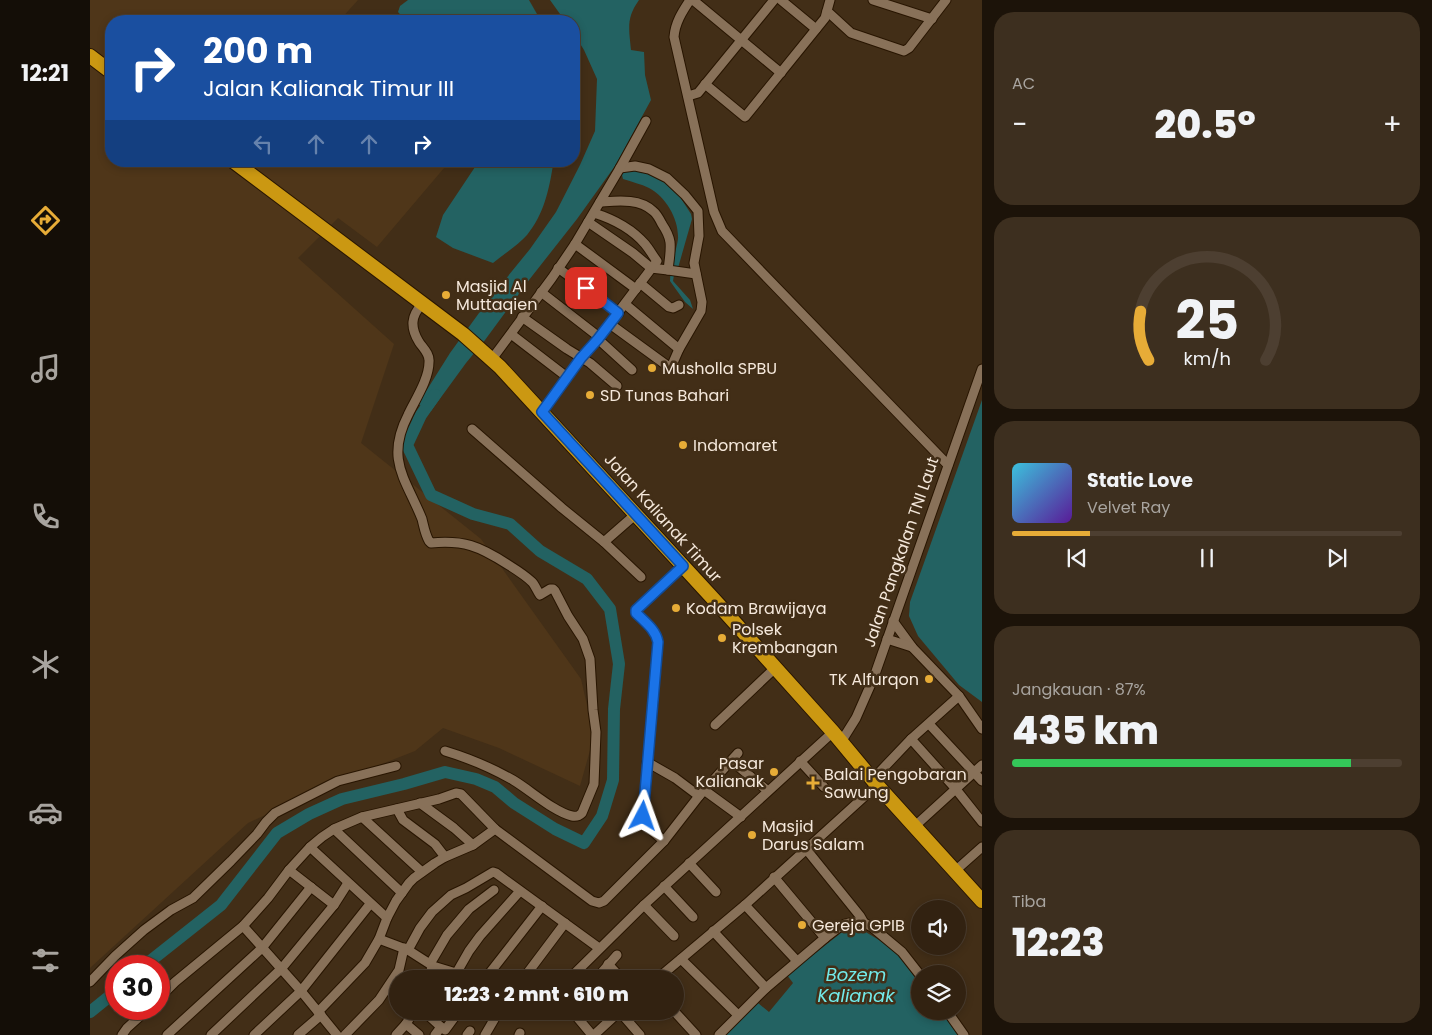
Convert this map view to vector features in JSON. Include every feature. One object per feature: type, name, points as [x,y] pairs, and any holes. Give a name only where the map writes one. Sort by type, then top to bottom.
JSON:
[{"type":"highway","points":[[90,56],[105,67]]},
{"type":"highway","name":"Jalan Kalianak Timur","points":[[241,167],[489,356],[636,514],[982,901]]},
{"type":"street","points":[[780,73],[741,40],[705,4],[692,0],[681,13],[674,37],[714,212],[722,231],[948,465]]},
{"type":"street","points":[[688,96],[698,93],[774,0]]},
{"type":"street","points":[[781,0],[816,29]]},
{"type":"street","points":[[705,84],[745,117],[825,18],[830,0]]},
{"type":"street","points":[[873,0],[932,19]]},
{"type":"street","points":[[827,11],[851,33],[904,51],[909,48],[946,0]]},
{"type":"street","points":[[489,356],[511,334],[575,244],[646,121]]},
{"type":"street","points":[[610,324],[641,345],[664,365],[670,367],[701,311],[702,302],[694,263],[699,236],[698,211],[667,178],[649,168],[636,166],[620,168]]},
{"type":"street","points":[[600,202],[618,200],[635,202],[653,211],[668,234],[673,271]]},
{"type":"street","points":[[542,412],[581,358],[610,324],[657,261],[645,244],[632,232],[606,217],[594,213]]},
{"type":"street","points":[[588,222],[651,268],[696,274]]},
{"type":"street","points":[[575,244],[669,307],[673,308],[679,305]]},
{"type":"street","points":[[558,268],[618,313]]},
{"type":"street","points":[[541,292],[599,338],[632,370]]},
{"type":"street","points":[[422,304],[413,317],[413,327],[430,361],[426,378],[402,426],[397,450],[399,467],[406,488],[422,519],[431,543],[445,541],[473,545],[491,553],[512,567],[532,582],[540,594],[550,588],[555,591],[583,639],[590,659],[596,732],[594,784],[582,813],[574,817],[555,808],[501,774],[445,752]]},
{"type":"street","points":[[625,304],[679,349]]},
{"type":"street","points":[[522,316],[590,363],[617,386]]},
{"type":"street","points":[[511,334],[567,378]]},
{"type":"street","name":"Jalan Pangkalan TNI Laut","points":[[577,970],[664,886],[800,761],[837,737],[860,710],[874,677],[982,369]]},
{"type":"street","points":[[472,430],[604,542],[641,577]]},
{"type":"street","points":[[604,542],[636,514]]},
{"type":"street","points":[[664,841],[648,827],[643,819],[658,642],[654,631],[636,613],[636,610],[683,566]]},
{"type":"street","points":[[893,621],[912,647],[959,696],[982,729]]},
{"type":"street","points":[[887,639],[912,647]]},
{"type":"street","points":[[715,725],[775,668]]},
{"type":"street","points":[[668,970],[745,905],[806,849],[875,782],[911,738],[959,696]]},
{"type":"street","points":[[928,724],[982,781]]},
{"type":"street","points":[[911,738],[982,822]]},
{"type":"street","points":[[170,988],[243,926],[310,846],[334,829],[362,817],[456,793],[461,794],[495,829],[596,903],[604,901],[664,841],[701,793],[738,753]]},
{"type":"street","points":[[800,761],[824,787]]},
{"type":"street","points":[[647,762],[741,817]]},
{"type":"street","points":[[915,826],[982,765]]},
{"type":"street","points":[[90,982],[144,930],[171,910],[193,898],[231,861],[275,813],[338,781],[396,766]]},
{"type":"street","points":[[740,766],[768,791]]},
{"type":"street","points":[[420,803],[454,828],[473,845]]},
{"type":"street","points":[[397,809],[404,820],[434,844],[445,857]]},
{"type":"street","points":[[362,817],[422,872]]},
{"type":"street","points":[[334,829],[402,893]]},
{"type":"street","points":[[298,1035],[365,963],[379,939],[387,918],[409,883],[445,857],[473,845],[495,829]]},
{"type":"street","points":[[310,846],[387,918]]},
{"type":"street","points":[[955,871],[982,847]]},
{"type":"street","points":[[806,849],[864,923]]},
{"type":"street","points":[[689,863],[716,892]]},
{"type":"street","points":[[289,870],[334,905]]},
{"type":"street","points":[[345,1035],[379,1000],[399,970],[406,949],[432,912],[451,895],[493,872],[598,948]]},
{"type":"street","points":[[774,877],[825,938]]},
{"type":"street","points":[[211,1035],[282,968],[334,905],[348,883]]},
{"type":"street","points":[[664,886],[692,917]]},
{"type":"street","points":[[167,1035],[262,948],[311,887]]},
{"type":"street","points":[[430,970],[447,935],[469,909],[494,890]]},
{"type":"street","points":[[458,970],[480,936],[520,891]]},
{"type":"street","points":[[254,1035],[302,990],[370,904]]},
{"type":"street","points":[[644,905],[674,936]]},
{"type":"street","points":[[745,905],[797,961]]},
{"type":"street","points":[[492,970],[542,906]]},
{"type":"street","points":[[719,1035],[766,988],[825,938],[845,924],[854,922],[864,923],[880,933],[902,952],[912,965]]},
{"type":"street","points":[[530,970],[565,923]]},
{"type":"street","points":[[243,926],[302,990],[337,1035]]},
{"type":"street","points":[[713,932],[766,988]]},
{"type":"street","points":[[379,939],[406,949],[441,970]]},
{"type":"street","points":[[603,970],[616,955]]},
{"type":"street","points":[[681,959],[738,1015]]},
{"type":"street","points":[[608,964],[614,970]]},
{"type":"street","points":[[122,1035],[136,1020]]},
{"type":"street","points":[[396,1035],[408,1020]]},
{"type":"street","points":[[434,1020],[446,1031]]},
{"type":"street","points":[[435,1035],[446,1031],[453,1020]]},
{"type":"street","points":[[485,1035],[494,1020]]},
{"type":"street","points":[[580,1020],[593,1035],[611,1020]]},
{"type":"street","points":[[627,1020],[640,1035]]},
{"type":"street","points":[[682,1020],[696,1035]]},
{"type":"street","points":[[953,1020],[964,1035]]},
{"type":"street","points":[[406,1024],[419,1035]]},
{"type":"shaded area","points":[[90,0],[358,0],[344,15],[105,15],[105,167],[445,167],[377,247],[338,218],[298,258],[394,344],[361,443],[481,539],[581,679],[594,736],[580,786],[499,748],[443,728],[415,751],[341,780],[248,823],[90,968]]},
{"type":"water","points":[[408,0],[529,0],[538,15],[401,15],[398,12],[400,6]]},
{"type":"water","points":[[550,0],[639,0],[630,18],[631,50],[644,52],[645,75],[651,100],[615,166],[431,411],[418,404],[450,353],[556,212],[580,167],[595,131],[597,79],[580,44],[580,15],[561,15]]},
{"type":"water","points":[[475,167],[553,167],[545,202],[538,219],[527,235],[493,263],[453,248],[436,237],[443,215]]},
{"type":"water","points":[[634,168],[653,171],[671,183],[691,214],[692,219],[673,281],[690,300],[693,309],[685,302],[670,281],[678,239],[674,216],[666,203],[655,192],[643,185],[623,179],[623,172]]},
{"type":"water","points":[[982,400],[982,702],[959,685],[918,636],[909,616],[910,602]]},
{"type":"water","name":"Bozem Kalianak","points":[[859,928],[898,954],[911,972],[911,1020],[948,1020],[959,1035],[726,1035],[758,1003],[769,1012],[793,983],[787,975],[841,933]]},
{"type":"waterway","points":[[158,955],[221,905],[277,833],[309,814],[342,799],[445,772],[476,779],[495,787],[514,803],[555,829],[584,843],[602,816],[613,780],[614,709],[619,664],[610,609],[587,579],[540,551],[510,524],[473,514],[431,495],[407,445],[421,415],[435,395]]},
{"type":"waterway","points":[[90,1012],[105,1000]]},
{"type":"place","name":"Masjid Al Muttaqien","points":[[446,295]]},
{"type":"place","name":"Musholla SPBU","points":[[652,368]]},
{"type":"place","name":"SD Tunas Bahari","points":[[590,395]]},
{"type":"place","name":"Indomaret","points":[[683,445]]},
{"type":"place","name":"Kodam Brawijaya","points":[[676,608]]},
{"type":"place","name":"Polsek Krembangan","points":[[722,638]]},
{"type":"place","name":"TK Alfurqon","points":[[929,679]]},
{"type":"place","name":"Pasar Kalianak","points":[[774,772]]},
{"type":"place","name":"Balai Pengobaran Sawung","points":[[813,783]]},
{"type":"place","name":"Masjid Darus Salam","points":[[752,835]]},
{"type":"place","name":"Gereja GPIB","points":[[802,925]]},
{"type":"route","points":[[586,288],[618,313],[581,358],[542,412],[683,566],[636,610],[636,613],[654,631],[658,642],[643,816]]}]
